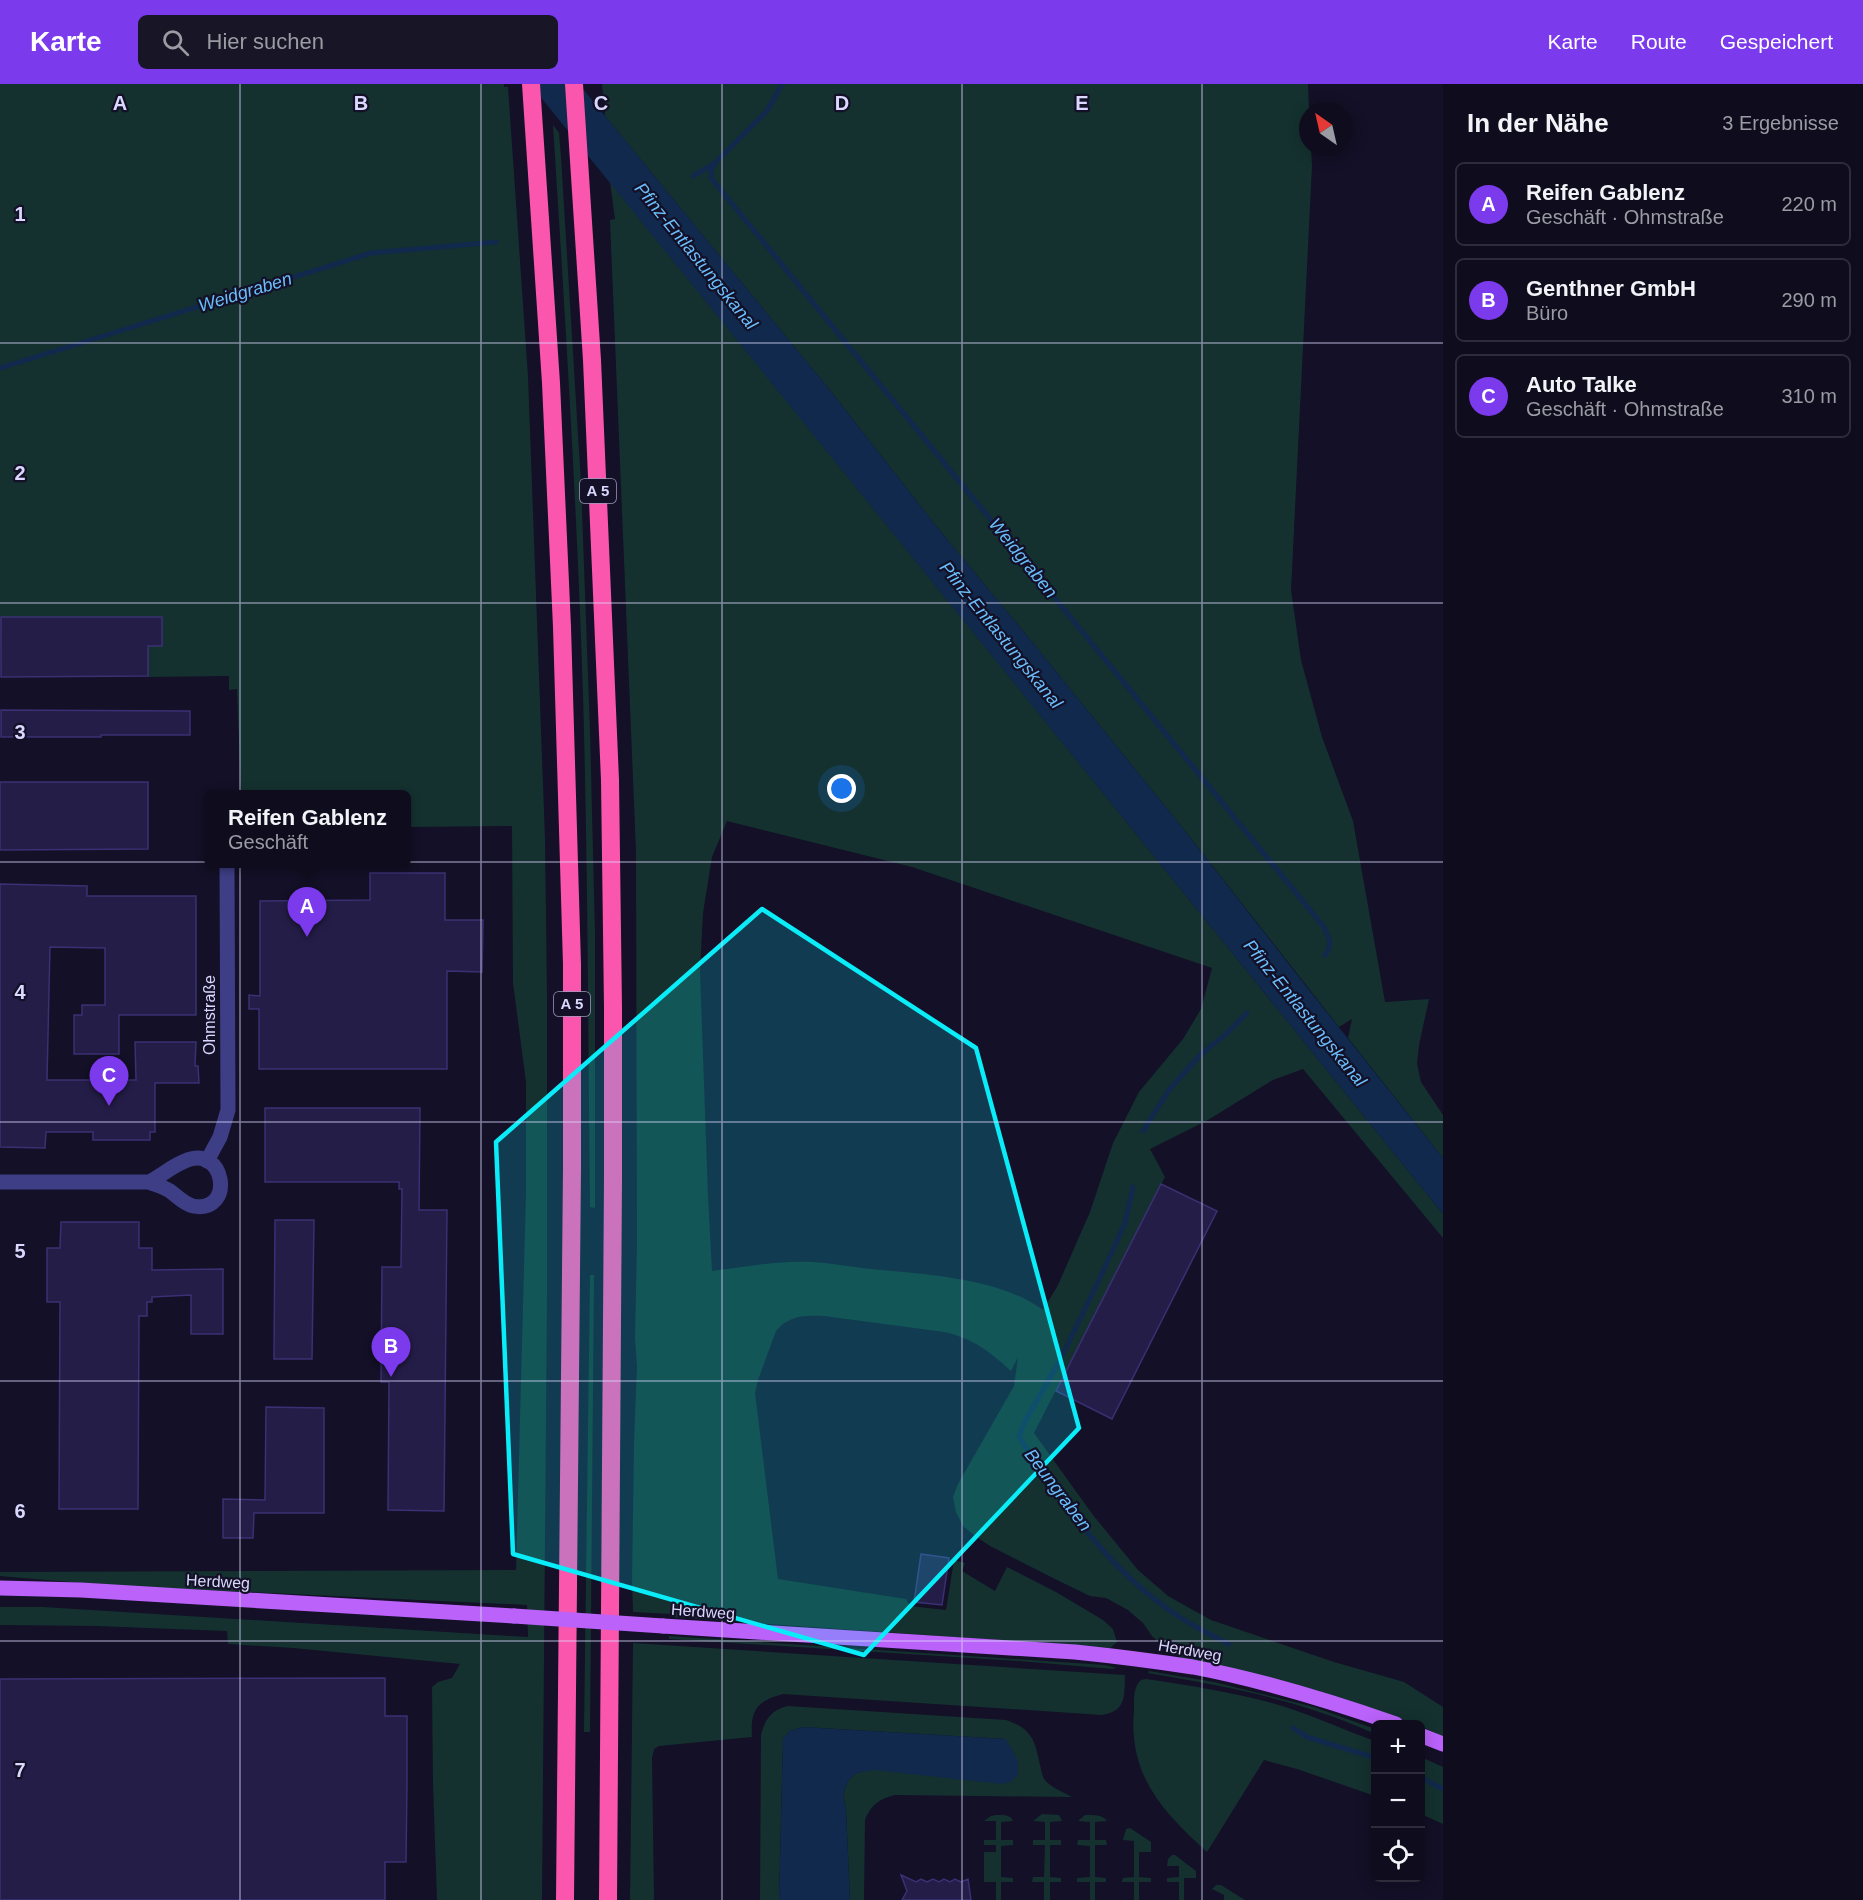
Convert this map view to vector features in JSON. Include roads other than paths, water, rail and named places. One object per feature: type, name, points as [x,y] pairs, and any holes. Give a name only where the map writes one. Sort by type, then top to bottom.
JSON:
[{"type":"highway","name":"A 5","points":[[531,84],[552,395],[562,627],[572,965],[565,1900]]},
{"type":"highway","name":"A 5","points":[[574,84],[592,360],[610,816],[613,1178],[608,1900]]},
{"type":"main road","name":"Herdweg","points":[[0,1588],[81,1590],[1075,1652],[1132,1658],[1243,1678],[1296,1692],[1381,1720]]},
{"type":"main road","points":[[1425,1737],[1443,1744]]},
{"type":"street","name":"Ohmstraße","points":[[207,1161],[220,1137],[228,1110],[227,868]]},
{"type":"street","points":[[0,1182],[149,1182],[169,1191],[192,1206],[211,1203],[220,1194],[221,1184],[216,1167],[196,1158],[185,1161],[149,1182]]},
{"type":"water","name":"Pfinz-Entlastungskanal","points":[[530,84],[579,84],[833,394],[936,526],[1177,821],[1443,1158],[1443,1214]]},
{"type":"water","points":[[803,1727],[1006,1739],[1018,1761],[1018,1774],[1011,1782],[1002,1784],[874,1770],[856,1773],[848,1781],[843,1794],[846,1810],[850,1900],[779,1900],[783,1739],[790,1731]]},
{"type":"waterway","name":"Weidgraben","points":[[693,176],[715,163],[767,111],[782,84]]},
{"type":"waterway","name":"Weidgraben","points":[[715,163],[711,171],[711,178],[1324,927],[1330,944],[1325,955]]},
{"type":"waterway","name":"Weidgraben","points":[[0,368],[371,253],[496,242]]},
{"type":"waterway","name":"Weidgraben","points":[[1143,1131],[1169,1090],[1201,1054],[1247,1013]]},
{"type":"waterway","name":"Beungraben","points":[[1133,1187],[1125,1223],[1060,1360],[1024,1423],[1019,1437],[1067,1507],[1103,1551],[1123,1571],[1143,1590],[1173,1612],[1229,1644]]},
{"type":"waterway","name":"Beungraben","points":[[1293,1728],[1307,1737],[1371,1756]]},
{"type":"waterway","name":"Beungraben","points":[[1425,1780],[1443,1789]]},
{"type":"place","name":"Reifen Gablenz","points":[[307,937]]},
{"type":"place","name":"Auto Talke","points":[[109,1106]]},
{"type":"place","name":"Genthner GmbH","points":[[391,1377]]}]
